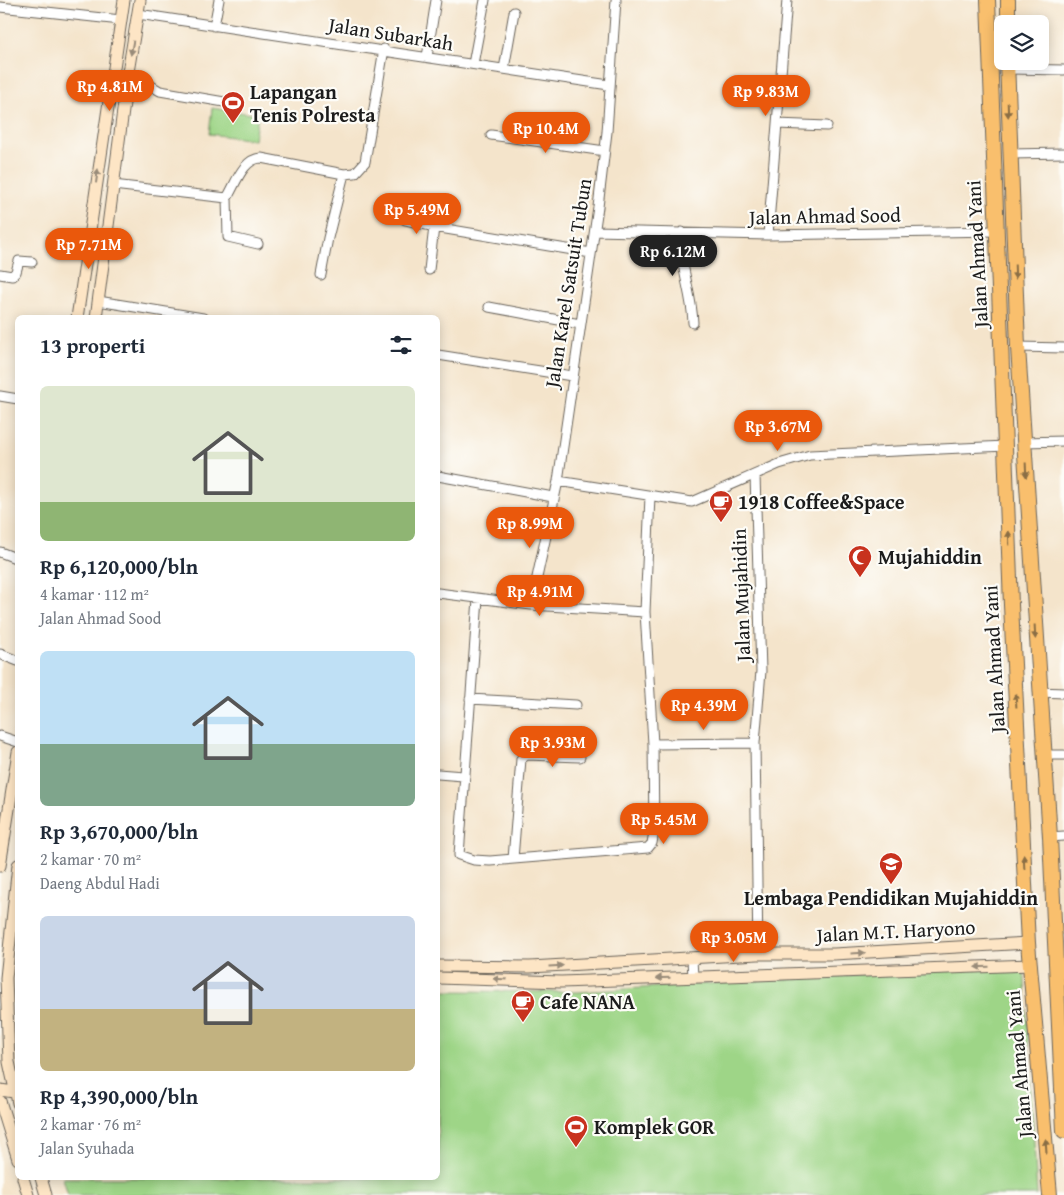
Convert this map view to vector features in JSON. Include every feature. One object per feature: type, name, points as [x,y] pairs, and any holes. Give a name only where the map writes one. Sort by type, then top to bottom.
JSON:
[{"type":"main road","name":"Jalan Ahmad Yani","points":[[988,0],[1011,605],[1028,943],[1050,1195]]},
{"type":"main road","points":[[1008,0],[1008,15]]},
{"type":"main road","name":"Jalan Ahmad Yani","points":[[1007,70],[1018,347],[1039,692],[1059,934],[1064,1131]]},
{"type":"main road","points":[[993,154],[1010,154]]},
{"type":"main road","points":[[1011,605],[1034,605]]},
{"type":"main road","points":[[1044,1118],[1063,1116]]},
{"type":"street","points":[[24,10],[26,0]]},
{"type":"street","points":[[77,315],[124,0]]},
{"type":"street","points":[[96,315],[128,72],[140,0]]},
{"type":"street","points":[[214,26],[219,0]]},
{"type":"street","points":[[427,56],[436,0]]},
{"type":"street","points":[[473,64],[485,0]]},
{"type":"street","name":"Jalan Karel Satsuit Tubun","points":[[532,605],[558,481],[572,376],[595,231],[605,151],[616,0]]},
{"type":"street","points":[[768,235],[787,0]]},
{"type":"street","points":[[0,8],[121,20]]},
{"type":"street","points":[[504,70],[514,12]]},
{"type":"street","name":"Jalan Subarkah","points":[[138,14],[384,49],[504,70],[609,85]]},
{"type":"street","points":[[258,244],[228,237],[227,198],[248,162],[253,158],[344,174],[355,172],[364,162],[384,49]]},
{"type":"street","points":[[1049,69],[1064,70]]},
{"type":"street","points":[[128,72],[160,91],[236,104]]},
{"type":"street","points":[[777,124],[827,126]]},
{"type":"street","points":[[491,134],[605,151]]},
{"type":"street","points":[[1010,154],[1064,153]]},
{"type":"street","points":[[321,275],[344,174]]},
{"type":"street","points":[[113,185],[227,198]]},
{"type":"street","points":[[405,220],[434,227],[591,253]]},
{"type":"street","points":[[91,224],[109,227]]},
{"type":"street","points":[[429,270],[434,227]]},
{"type":"street","name":"Jalan Ahmad Sood","points":[[595,231],[768,235],[996,230]]},
{"type":"street","points":[[682,232],[680,250],[693,308],[693,323]]},
{"type":"street","points":[[0,274],[12,276],[16,272],[19,261],[32,262]]},
{"type":"street","points":[[98,301],[184,315]]},
{"type":"street","points":[[489,307],[580,324]]},
{"type":"street","points":[[1018,347],[1064,348]]},
{"type":"street","points":[[440,355],[572,376]]},
{"type":"street","points":[[0,396],[15,398]]},
{"type":"street","points":[[1024,442],[1064,441]]},
{"type":"street","points":[[558,481],[692,502],[779,464],[810,455],[1006,446]]},
{"type":"street","name":"Jalan Mujahidin","points":[[755,475],[761,671],[756,743],[758,954]]},
{"type":"street","points":[[440,476],[553,498]]},
{"type":"street","points":[[478,599],[458,852],[464,858],[474,860],[513,859],[648,848],[652,842],[654,832],[653,744],[645,612],[650,496]]},
{"type":"street","points":[[0,552],[15,558]]},
{"type":"street","points":[[440,593],[532,605],[645,612]]},
{"type":"street","points":[[0,654],[15,661]]},
{"type":"street","points":[[1039,692],[1064,694]]},
{"type":"street","points":[[470,699],[576,705]]},
{"type":"street","points":[[0,736],[15,741]]},
{"type":"street","points":[[653,744],[756,743]]},
{"type":"street","points":[[513,859],[521,758],[527,755],[580,757]]},
{"type":"street","points":[[1044,755],[1064,755]]},
{"type":"street","points":[[440,774],[463,776]]},
{"type":"street","points":[[0,859],[13,803],[15,783]]},
{"type":"street","points":[[1050,837],[1064,836]]},
{"type":"street","points":[[15,912],[9,1062],[15,1092]]},
{"type":"street","name":"Jalan M.T. Haryono","points":[[440,966],[530,967],[758,954],[834,954],[1028,943]]},
{"type":"street","points":[[834,954],[836,972]]},
{"type":"street","points":[[692,959],[693,977]]},
{"type":"street","points":[[440,978],[561,982],[1031,965]]},
{"type":"street","points":[[0,1090],[15,1097]]},
{"type":"street","points":[[0,1101],[15,1149]]},
{"type":"street","points":[[24,1180],[28,1195]]},
{"type":"street","points":[[42,1180],[46,1195]]},
{"type":"green space","name":"Lapangan Tenis Polresta","points":[[212,108],[258,115],[254,140],[209,134]]},
{"type":"green space","points":[[1024,964],[1037,1195],[68,1195],[64,1180],[440,1180],[440,991],[578,992]]},
{"type":"place","name":"Lapangan Tenis Polresta","points":[[233,124]]},
{"type":"place","name":"1918 Coffee&Space","points":[[721,523]]},
{"type":"place","name":"Mujahiddin","points":[[860,578]]},
{"type":"place","name":"Lembaga Pendidikan Mujahiddin","points":[[891,885]]},
{"type":"place","name":"Cafe NANA","points":[[523,1023]]},
{"type":"place","name":"Komplek GOR","points":[[576,1148]]}]
